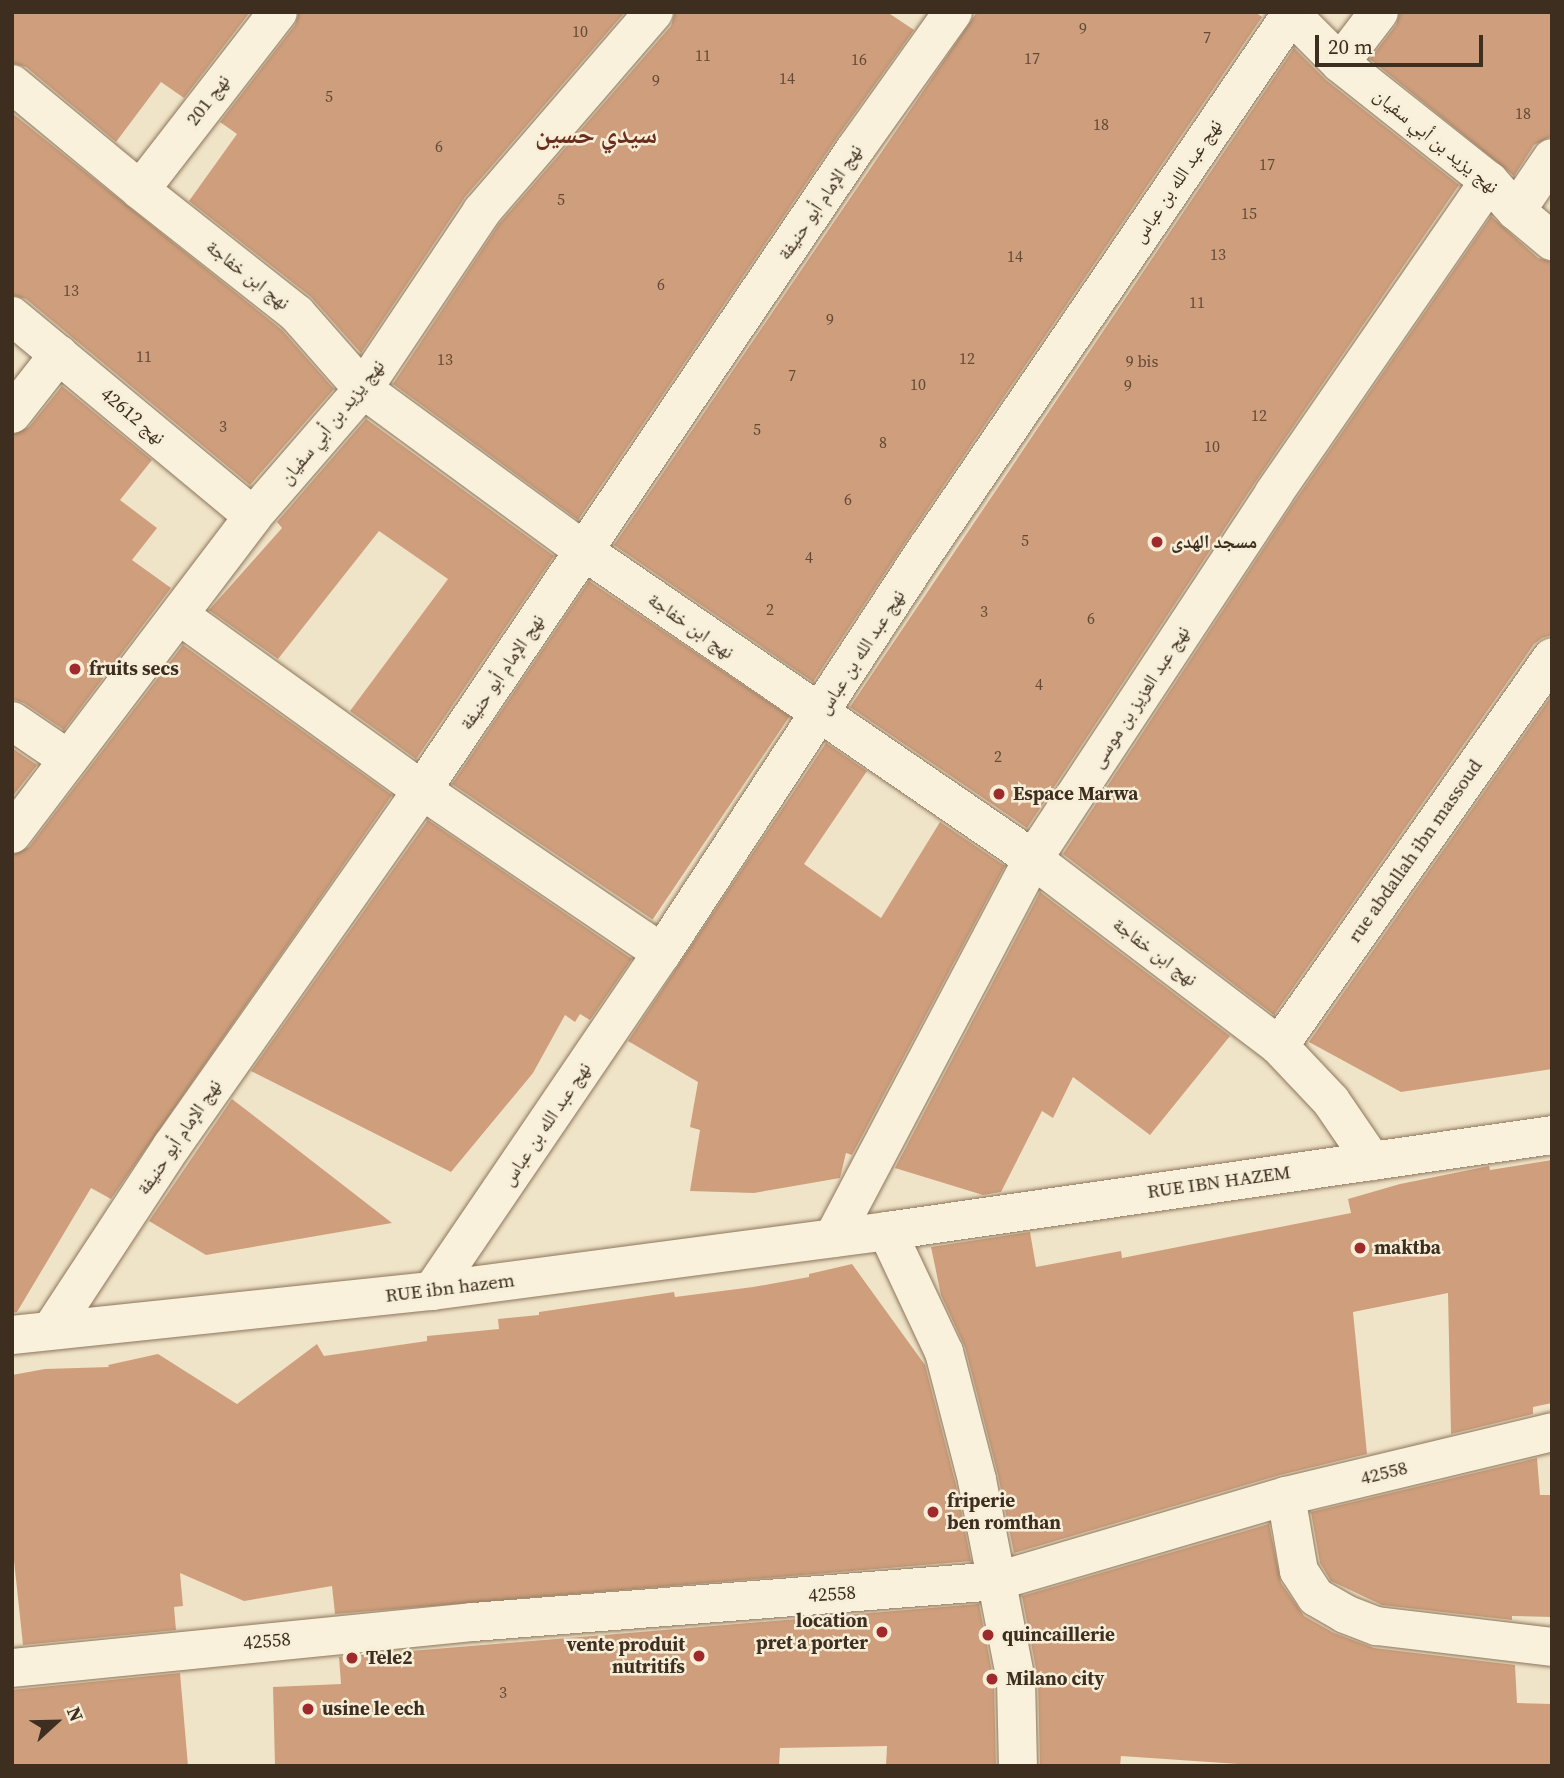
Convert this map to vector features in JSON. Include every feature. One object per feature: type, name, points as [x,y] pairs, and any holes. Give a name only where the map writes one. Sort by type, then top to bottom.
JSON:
[{"type":"street","name":"نهج 201","points":[[140,190],[278,12]]},
{"type":"street","name":"نهج يزيد بن أبي سفيان","points":[[12,834],[253,516],[363,390],[482,211],[654,12]]},
{"type":"street","name":"نهج الإمام أبو حنيفة","points":[[51,1330],[172,1146],[422,790],[856,148],[953,12]]},
{"type":"street","points":[[1340,63],[1379,12]]},
{"type":"street","name":"نهج يزيد بن أبي سفيان","points":[[1290,13],[1340,63],[1489,181],[1516,211],[1552,241]]},
{"type":"street","name":"نهج عبد الله بن عباس","points":[[432,1291],[820,716],[928,547],[1290,13]]},
{"type":"street","name":"نهج ابن خفاجة","points":[[12,84],[140,190],[297,314],[363,390],[584,551],[820,716],[1033,859],[1279,1046],[1331,1101],[1372,1160]]},
{"type":"street","points":[[1516,211],[1552,158]]},
{"type":"street","name":"نهج عبد العزيز بن موسى","points":[[832,1238],[1033,859],[1274,493],[1489,181]]},
{"type":"street","name":"نهج 42612","points":[[12,316],[253,516]]},
{"type":"street","points":[[12,414],[59,354]]},
{"type":"street","points":[[179,615],[422,790],[662,953]]},
{"type":"street","name":"rue abdallah ibn massoud","points":[[1279,1046],[1552,657]]},
{"type":"street","points":[[12,721],[68,759]]},
{"type":"street","name":"RUE IBN HAZEM","points":[[887,1231],[1552,1135]]},
{"type":"street","points":[[887,1231],[944,1352],[977,1479],[1016,1680],[1017,1766]]},
{"type":"street","name":"RUE ibn hazem","points":[[12,1335],[432,1291],[887,1231]]},
{"type":"street","name":"42558","points":[[12,1668],[473,1622],[997,1581],[1286,1496],[1552,1432]]},
{"type":"street","points":[[1286,1496],[1299,1571],[1316,1597],[1345,1614],[1377,1626],[1552,1647]]},
{"type":"building","points":[[12,12],[250,12],[184,98],[161,82],[116,142],[26,67],[12,63]]},
{"type":"building","points":[[299,12],[625,12],[465,197],[361,353],[311,297],[189,201],[237,134],[220,122],[295,25]]},
{"type":"building","points":[[675,12],[887,12],[914,30],[838,136],[578,520],[393,384],[499,224],[671,26]]},
{"type":"building","points":[[977,12],[1255,12],[1262,17],[813,682],[614,545]]},
{"type":"building","points":[[1400,12],[1552,12],[1552,136],[1534,145],[1514,176],[1370,59],[1396,25]]},
{"type":"building","points":[[1294,48],[1326,80],[1459,185],[1256,481],[1027,828],[850,707]]},
{"type":"building","points":[[12,113],[282,330],[334,389],[250,485],[26,299],[12,295]]},
{"type":"building","points":[[1491,216],[1538,258],[1552,262],[1552,635],[1534,644],[1274,1015],[1063,854],[1292,505]]},
{"type":"building","points":[[62,386],[152,460],[120,500],[157,528],[132,560],[171,588],[64,730],[24,703],[12,699],[12,435],[29,427]]},
{"type":"building","points":[[366,419],[554,556],[416,759],[350,711],[448,579],[379,531],[278,659],[209,610],[282,528],[277,522]]},
{"type":"building","points":[[589,581],[790,716],[653,919],[452,784]]},
{"type":"building","points":[[183,645],[392,795],[111,1199],[91,1188],[17,1312],[12,1313],[12,855],[29,847]]},
{"type":"building","points":[[1552,695],[1552,1069],[1401,1092],[1309,1042]]},
{"type":"building","points":[[826,743],[867,771],[804,864],[881,918],[940,822],[1005,866],[852,1155],[846,1153],[840,1178],[754,1193],[690,1191],[700,1130],[690,1127],[698,1082],[628,1041]]},
{"type":"building","points":[[12,748],[37,765],[12,797]]},
{"type":"building","points":[[428,820],[632,959],[590,1020],[580,1014],[575,1022],[565,1015],[533,1073],[451,1172],[251,1071]]},
{"type":"building","points":[[1040,892],[1230,1036],[1150,1135],[1073,1077],[1053,1118],[1042,1111],[1001,1192],[983,1195],[895,1168]]},
{"type":"building","points":[[232,1099],[392,1223],[206,1255],[149,1221]]},
{"type":"building","points":[[1552,1160],[1552,1403],[1533,1407],[1533,1414],[1451,1434],[1448,1293],[1353,1312],[1367,1454],[1280,1475],[1014,1553],[998,1475],[965,1347],[941,1295],[931,1247],[1030,1232],[1036,1267],[1121,1251],[1122,1258],[1351,1213],[1348,1199],[1400,1184],[1489,1166],[1490,1170]]},
{"type":"building","points":[[852,1264],[925,1365],[956,1485],[971,1561],[335,1614],[332,1586],[244,1601],[180,1573],[183,1606],[174,1607],[176,1630],[23,1645],[12,1542],[12,1375],[45,1369],[109,1367],[108,1365],[158,1354],[237,1404],[317,1344],[324,1356],[427,1341],[427,1336],[499,1329],[498,1319],[539,1315],[539,1312],[674,1292],[675,1297],[753,1287],[809,1277],[809,1274]]},
{"type":"building","points":[[1537,1458],[1540,1495],[1552,1495],[1552,1617],[1512,1616],[1512,1620],[1382,1605],[1331,1581],[1320,1563],[1311,1512]]},
{"type":"building","points":[[1269,1524],[1281,1583],[1304,1616],[1334,1633],[1374,1648],[1515,1665],[1517,1703],[1552,1704],[1552,1766],[1268,1766],[1121,1756],[1120,1766],[1040,1766],[1038,1679],[1022,1596]]},
{"type":"building","points":[[979,1604],[994,1682],[996,1766],[886,1766],[887,1746],[780,1748],[779,1766],[275,1766],[273,1687],[341,1684],[339,1657]]},
{"type":"building","points":[[180,1673],[188,1766],[12,1766],[12,1690]]},
{"type":"place","name":"مسجد الهدى","points":[[1157,542]]},
{"type":"place","name":"fruits secs","points":[[75,669]]},
{"type":"place","name":"Espace Marwa","points":[[999,794]]},
{"type":"place","name":"maktba","points":[[1360,1248]]},
{"type":"place","name":"friperie ben romthan","points":[[933,1512]]},
{"type":"place","name":"location pret a porter","points":[[882,1632]]},
{"type":"place","name":"quincaillerie","points":[[988,1635]]},
{"type":"place","name":"vente produit nutritifs","points":[[699,1656]]},
{"type":"place","name":"Tele2","points":[[352,1658]]},
{"type":"place","name":"Milano city","points":[[992,1679]]},
{"type":"place","name":"usine le ech","points":[[308,1709]]},
{"type":"district","name":"سيدي حسين","points":[[596,135]]}]
